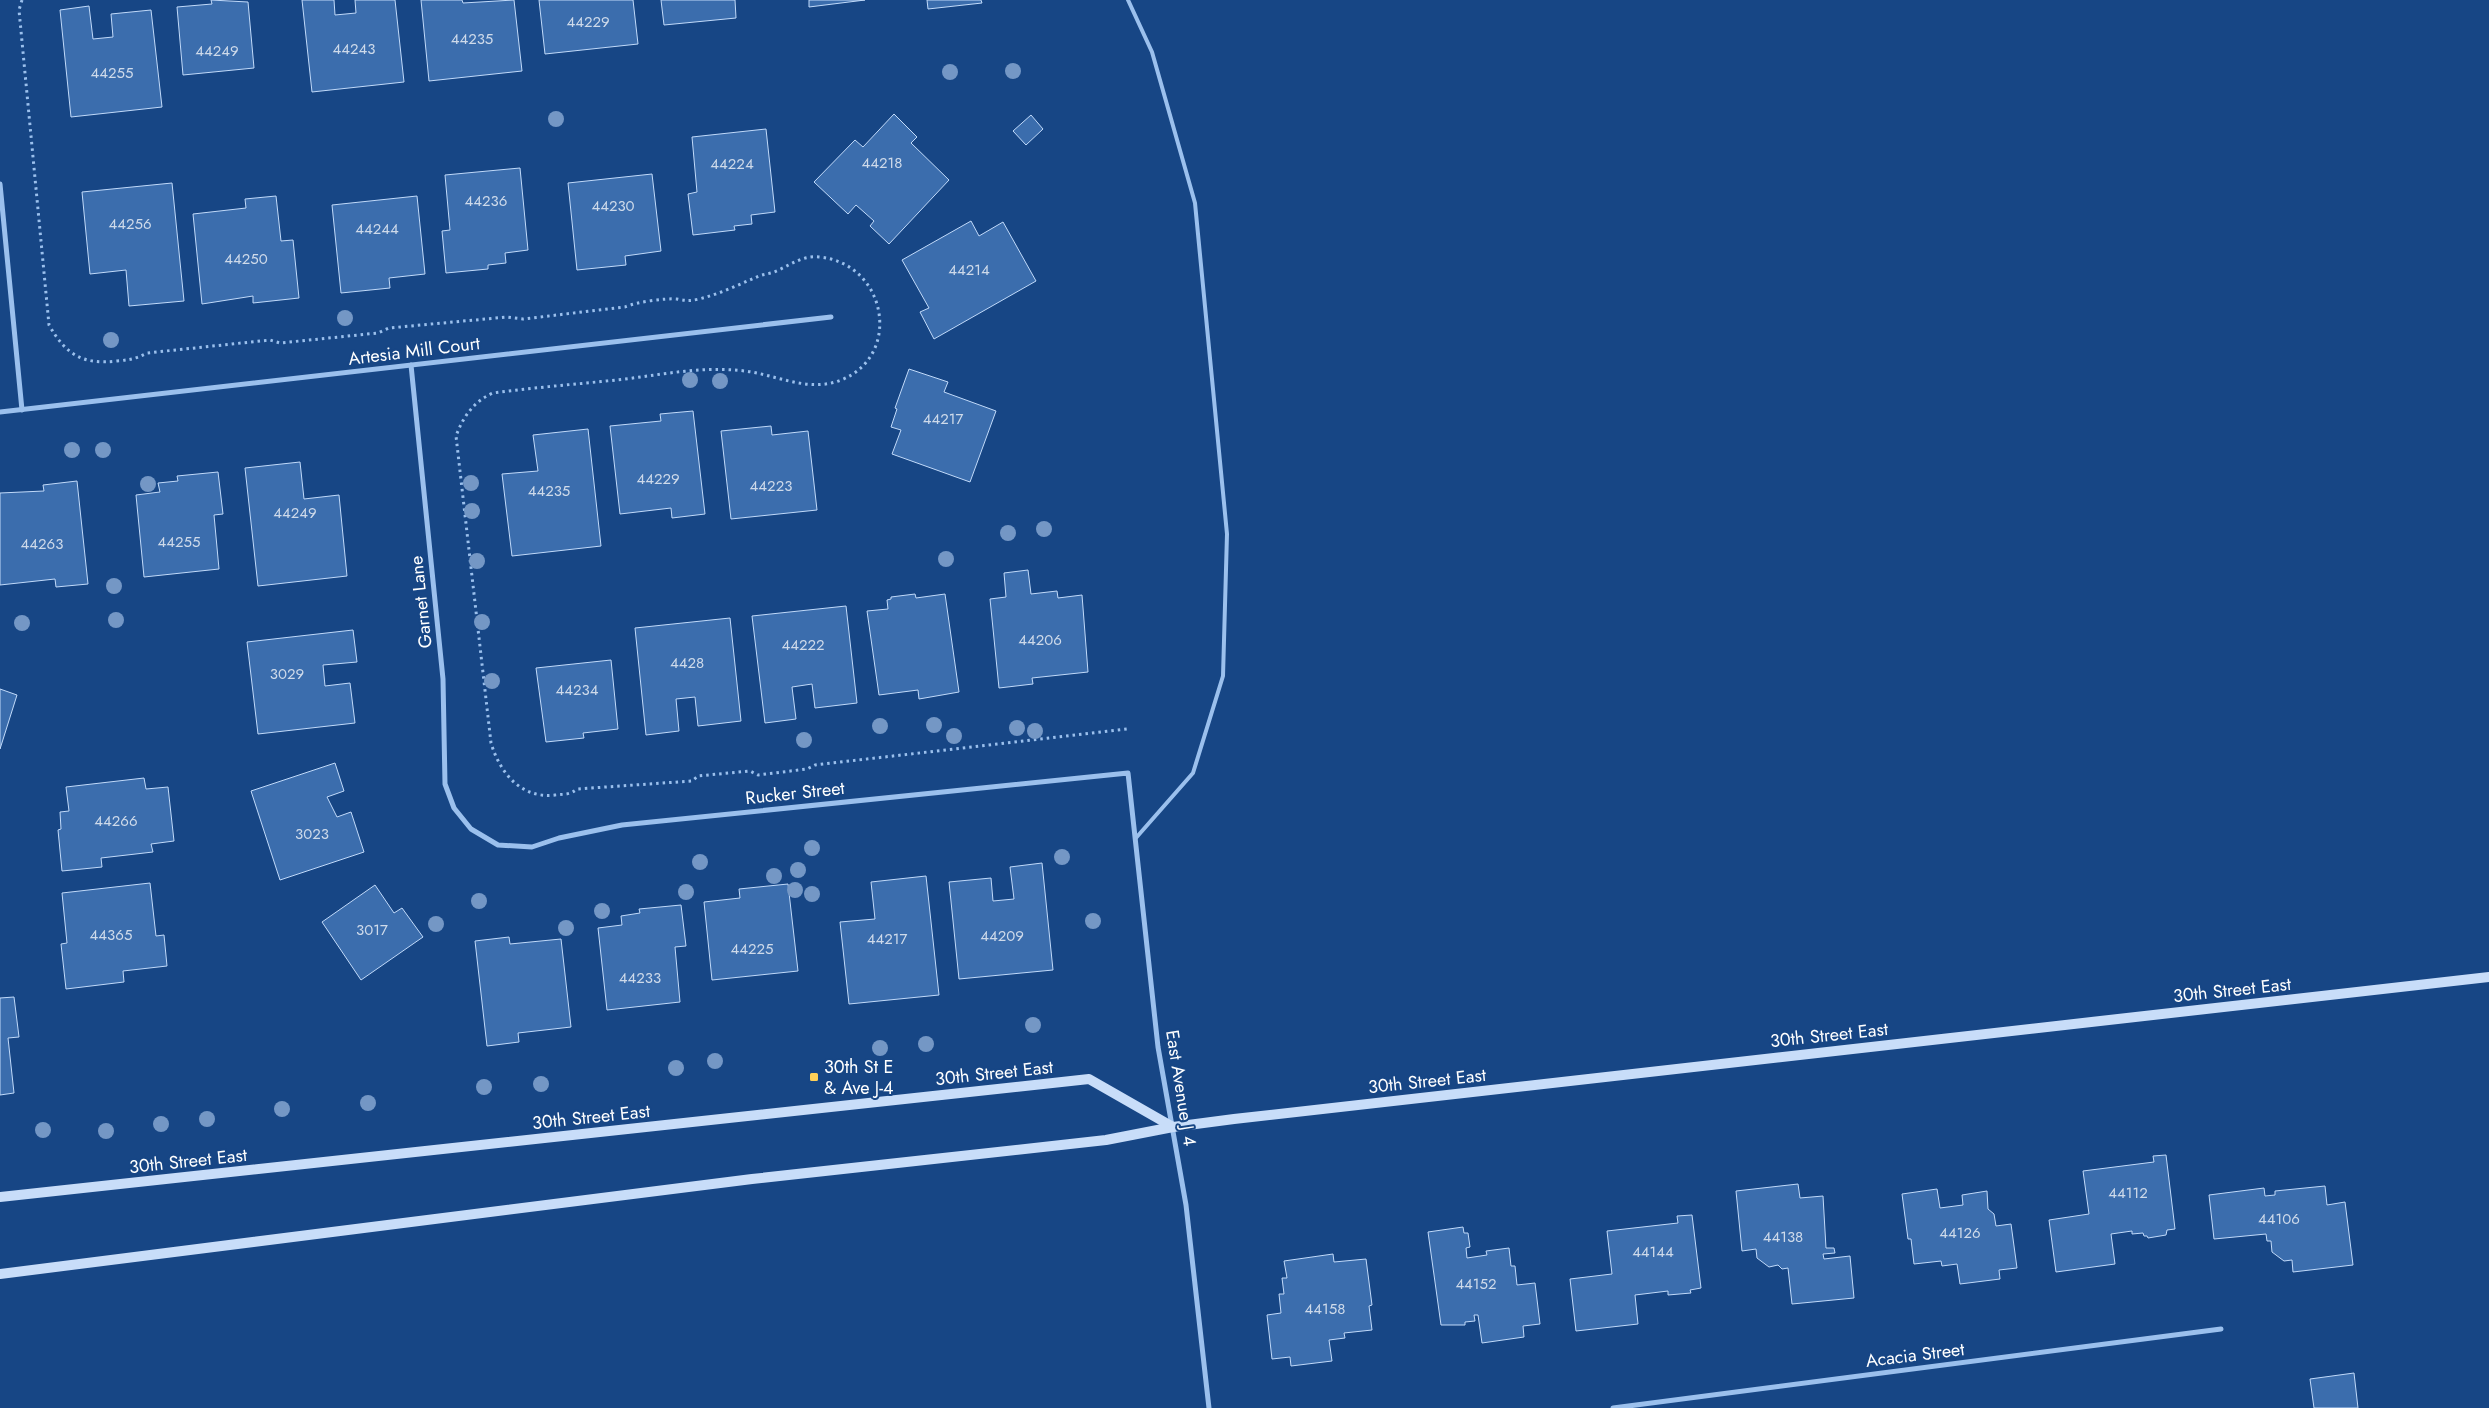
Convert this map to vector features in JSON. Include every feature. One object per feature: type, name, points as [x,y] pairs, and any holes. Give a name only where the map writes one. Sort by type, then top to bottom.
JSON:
[{"type":"main road","name":"30th Street East","points":[[0,1274],[742,1180],[1106,1140],[1173,1127],[1234,1119],[2489,977]]},
{"type":"main road","name":"30th Street East","points":[[0,1197],[1089,1079],[1173,1127]]},
{"type":"street","points":[[0,184],[22,410]]},
{"type":"street","name":"Artesia Mill Court","points":[[0,412],[831,317]]},
{"type":"street","name":"Garnet Lane","points":[[411,365],[443,679],[445,784],[454,808],[471,829]]},
{"type":"street","name":"East Avenue J 4","points":[[1128,773],[1158,1047],[1186,1205],[1209,1408]]},
{"type":"street","name":"Rucker Street","points":[[471,829],[498,845],[532,847],[559,838],[622,825],[1128,773]]},
{"type":"street","name":"Acacia Street","points":[[1613,1408],[2221,1330]]},
{"type":"lane","points":[[1128,0],[1152,52],[1195,203],[1227,534],[1224,676],[1193,773],[1135,839]]},
{"type":"path","points":[[22,0],[19,10],[49,325],[62,344],[88,361],[97,363],[136,359],[147,353],[270,340],[280,343],[378,333],[389,328],[507,317],[523,319],[676,299],[684,302],[701,299],[734,287],[761,275],[784,268],[803,257],[817,256],[846,263],[868,283],[876,296],[879,312],[876,348],[856,373],[825,386],[796,383],[748,371],[694,369],[664,375],[493,393],[484,397],[465,416],[456,436],[491,743],[498,764],[514,784],[538,795],[571,794],[577,789],[692,781],[698,776],[750,770],[758,774],[808,769],[815,765],[1128,729]]},
{"type":"building","points":[[211,0],[248,2],[254,68],[183,75],[177,7],[212,4]]},
{"type":"building","points":[[302,0],[334,0],[335,15],[356,13],[355,0],[395,0],[404,82],[312,92]]},
{"type":"building","points":[[421,0],[462,0],[463,3],[514,0],[522,71],[429,81]]},
{"type":"building","points":[[539,0],[633,0],[638,44],[545,54]]},
{"type":"building","points":[[661,0],[735,0],[736,18],[664,25]]},
{"type":"building","points":[[809,0],[865,0],[809,7]]},
{"type":"building","points":[[927,0],[981,0],[982,3],[928,9]]},
{"type":"building","points":[[89,6],[93,39],[113,37],[111,14],[151,10],[162,107],[71,117],[60,10]]},
{"type":"building","points":[[894,114],[917,137],[911,143],[949,180],[889,244],[870,226],[874,221],[856,205],[848,214],[814,182],[855,140],[863,147]]},
{"type":"building","points":[[1031,115],[1043,129],[1026,145],[1013,131]]},
{"type":"building","points":[[766,129],[775,212],[751,215],[752,224],[734,226],[735,230],[693,235],[688,194],[697,192],[692,137]]},
{"type":"building","points":[[520,168],[528,250],[505,253],[506,263],[488,265],[488,269],[446,273],[442,231],[450,230],[445,175]]},
{"type":"building","points":[[652,174],[661,251],[625,256],[626,265],[577,270],[568,183]]},
{"type":"building","points":[[172,183],[184,301],[129,306],[126,270],[90,274],[82,192]]},
{"type":"building","points":[[276,196],[281,241],[293,240],[299,298],[253,303],[253,296],[202,304],[193,214],[246,208],[245,199]]},
{"type":"building","points":[[417,196],[425,274],[389,278],[390,288],[341,293],[332,205]]},
{"type":"building","points":[[971,221],[979,236],[1003,222],[1036,281],[934,339],[920,312],[929,308],[902,260]]},
{"type":"building","points":[[909,369],[948,382],[944,392],[996,411],[970,482],[892,454],[901,430],[891,427],[897,409],[895,408]]},
{"type":"building","points":[[693,411],[705,514],[672,518],[671,508],[620,514],[610,426],[661,421],[660,414]]},
{"type":"building","points":[[771,426],[772,435],[808,431],[817,510],[731,519],[721,431]]},
{"type":"building","points":[[588,429],[601,546],[512,556],[502,474],[538,471],[533,435]]},
{"type":"building","points":[[300,462],[304,499],[339,495],[347,576],[258,586],[245,468]]},
{"type":"building","points":[[218,472],[223,514],[214,515],[219,569],[144,577],[136,495],[160,492],[158,483],[178,481],[177,476]]},
{"type":"building","points":[[77,481],[88,584],[56,587],[55,579],[0,585],[0,493],[44,491],[43,485]]},
{"type":"building","points":[[1028,570],[1031,594],[1057,591],[1058,598],[1082,595],[1088,672],[1032,678],[1033,684],[999,688],[990,599],[1006,597],[1004,573]]},
{"type":"building","points":[[915,594],[916,598],[945,594],[959,692],[919,699],[918,690],[879,695],[867,611],[888,609],[887,600],[891,599],[891,597]]},
{"type":"building","points":[[846,606],[857,703],[815,708],[812,684],[792,687],[796,719],[765,723],[752,616]]},
{"type":"building","points":[[730,618],[741,721],[698,726],[695,697],[676,699],[679,731],[646,735],[635,628]]},
{"type":"building","points":[[353,630],[357,662],[323,665],[325,686],[350,683],[355,723],[258,734],[247,642]]},
{"type":"building","points":[[611,660],[618,729],[583,733],[584,738],[546,742],[536,668]]},
{"type":"building","points":[[0,689],[17,695],[0,749]]},
{"type":"building","points":[[335,763],[344,791],[327,797],[337,817],[351,812],[364,852],[280,880],[251,791]]},
{"type":"building","points":[[144,778],[146,789],[168,787],[174,841],[151,844],[153,852],[101,858],[102,867],[62,871],[58,830],[61,829],[60,812],[69,811],[66,787]]},
{"type":"building","points":[[1042,863],[1053,970],[959,979],[949,882],[991,878],[993,901],[1014,899],[1010,867]]},
{"type":"building","points":[[926,876],[939,995],[849,1004],[840,922],[875,919],[871,882]]},
{"type":"building","points":[[150,883],[156,936],[164,935],[167,966],[123,971],[124,982],[66,989],[61,944],[67,943],[62,893]]},
{"type":"building","points":[[788,884],[798,971],[712,980],[704,902],[740,898],[739,889]]},
{"type":"building","points":[[375,885],[394,913],[402,908],[423,937],[361,980],[322,922]]},
{"type":"building","points":[[681,905],[686,946],[675,947],[680,1002],[607,1010],[598,928],[622,925],[621,916],[640,913],[639,909]]},
{"type":"building","points":[[509,937],[510,944],[561,939],[571,1027],[518,1033],[519,1042],[487,1046],[475,941]]},
{"type":"building","points":[[14,997],[19,1037],[8,1038],[14,1093],[0,1095],[0,998]]},
{"type":"building","points":[[2166,1155],[2175,1229],[2167,1230],[2166,1235],[2148,1238],[2143,1233],[2132,1234],[2132,1231],[2111,1234],[2115,1264],[2056,1272],[2049,1220],[2089,1214],[2083,1171],[2154,1162],[2153,1156]]},
{"type":"building","points":[[1798,1184],[1800,1198],[1823,1196],[1826,1248],[1834,1248],[1835,1253],[1823,1254],[1824,1259],[1850,1256],[1854,1298],[1792,1304],[1788,1268],[1782,1269],[1778,1265],[1769,1267],[1757,1258],[1756,1249],[1742,1251],[1736,1191]]},
{"type":"building","points":[[2325,1186],[2327,1205],[2345,1202],[2353,1265],[2293,1272],[2292,1260],[2284,1261],[2272,1252],[2271,1241],[2267,1241],[2266,1234],[2214,1239],[2209,1195],[2264,1188],[2265,1196],[2275,1195],[2275,1191]]},
{"type":"building","points":[[1937,1189],[1940,1208],[1963,1205],[1962,1195],[1987,1191],[1988,1209],[1994,1214],[1996,1226],[2011,1224],[2017,1268],[1999,1270],[2000,1279],[1960,1284],[1957,1264],[1942,1266],[1941,1261],[1914,1264],[1911,1239],[1908,1239],[1902,1194]]},
{"type":"building","points":[[1692,1215],[1701,1288],[1690,1290],[1691,1293],[1668,1295],[1668,1291],[1635,1295],[1638,1324],[1576,1331],[1570,1279],[1612,1274],[1607,1231],[1678,1223],[1677,1216]]},
{"type":"building","points":[[1463,1227],[1464,1233],[1468,1233],[1470,1247],[1466,1248],[1467,1258],[1487,1255],[1486,1251],[1509,1248],[1511,1266],[1515,1266],[1517,1285],[1535,1283],[1540,1324],[1523,1326],[1524,1337],[1482,1343],[1478,1315],[1474,1315],[1475,1321],[1465,1322],[1465,1325],[1441,1325],[1428,1232]]},
{"type":"building","points":[[1333,1254],[1334,1262],[1366,1259],[1372,1305],[1369,1306],[1372,1330],[1344,1333],[1345,1338],[1329,1340],[1332,1361],[1291,1366],[1290,1357],[1272,1359],[1267,1315],[1281,1313],[1279,1294],[1284,1294],[1282,1278],[1287,1278],[1284,1261]]},
{"type":"building","points":[[2354,1373],[2358,1408],[2314,1408],[2310,1379]]},
{"type":"place","name":"30th St E & Ave J-4","points":[[814,1077]]}]
